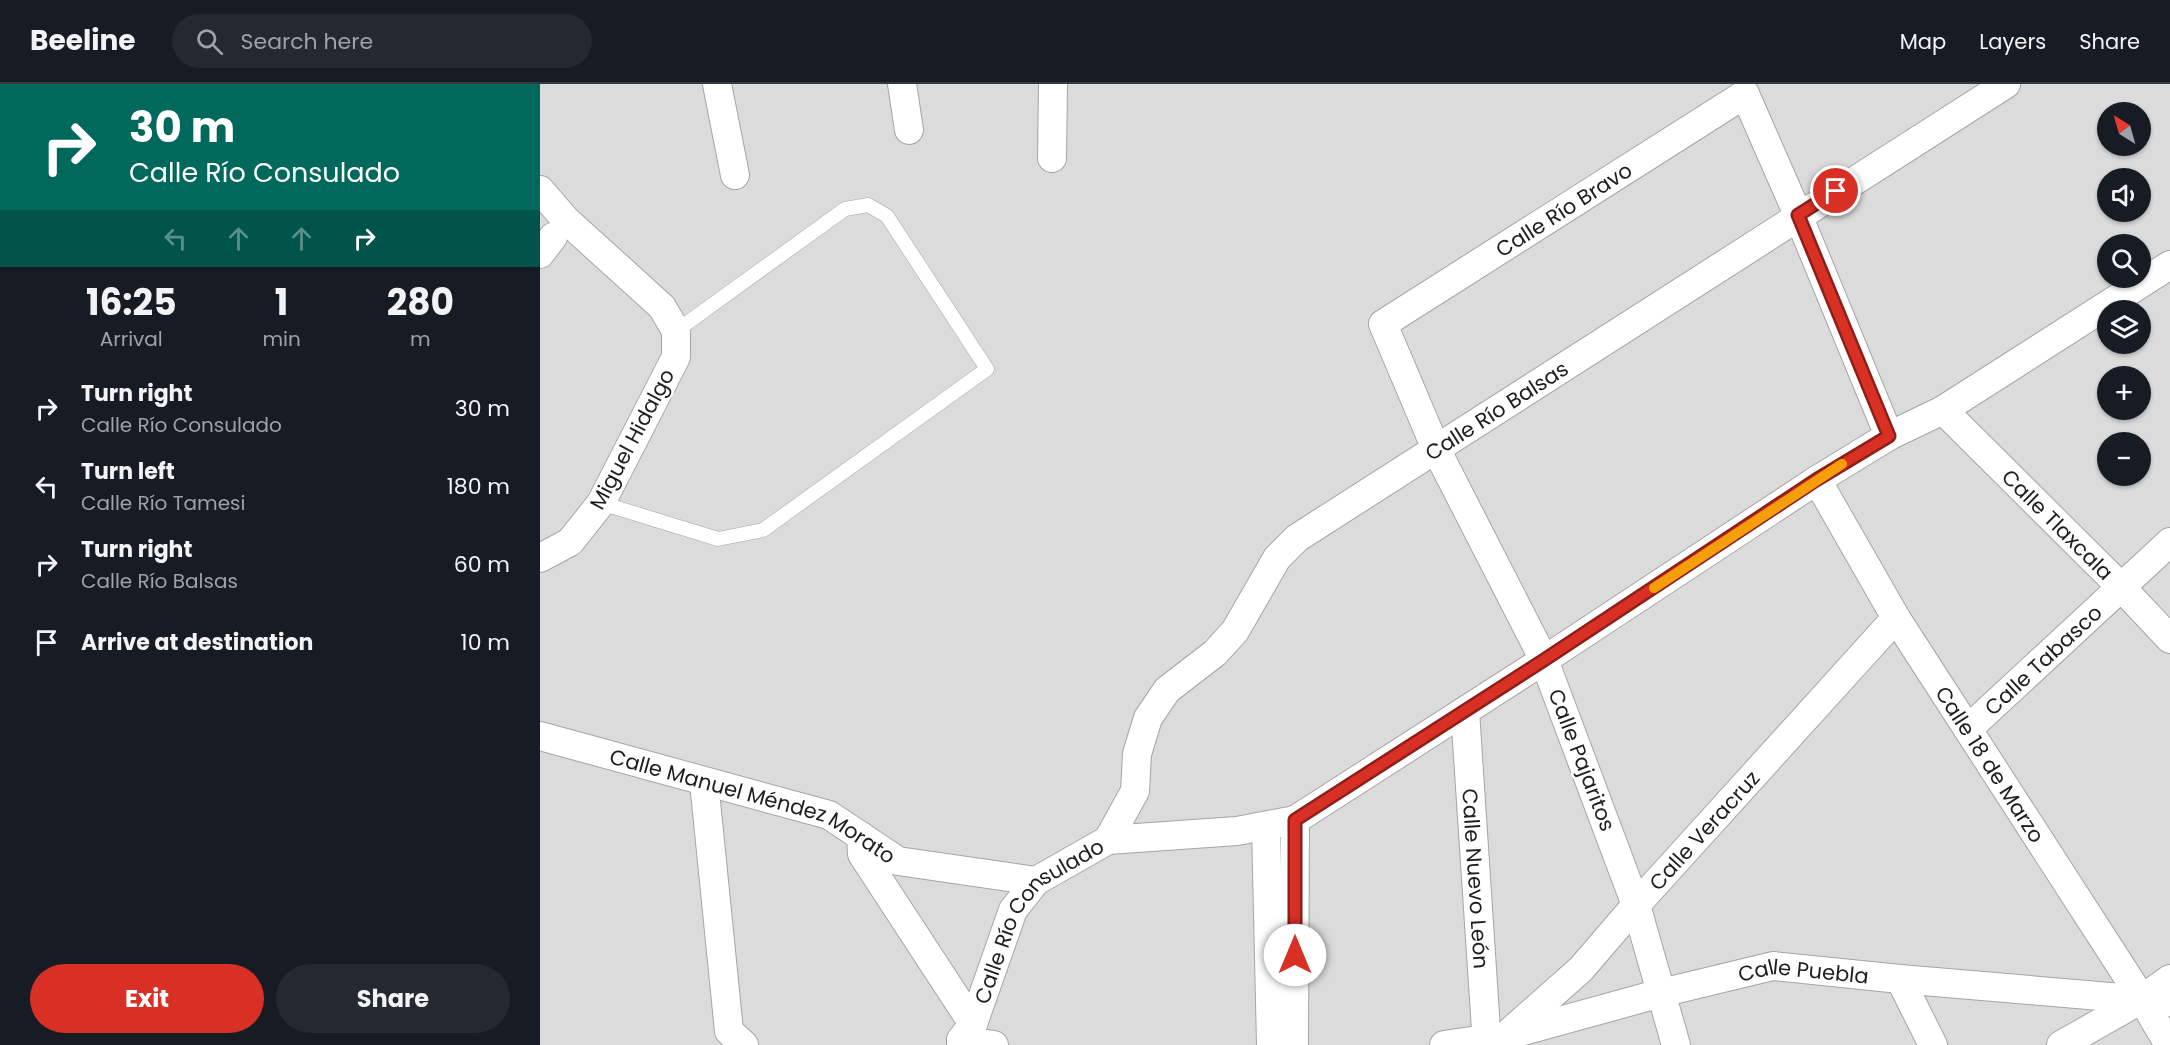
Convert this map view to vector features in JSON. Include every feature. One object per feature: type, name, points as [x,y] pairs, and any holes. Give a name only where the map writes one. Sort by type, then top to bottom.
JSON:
[{"type":"street","points":[[717,84],[735,175]]},
{"type":"street","points":[[902,84],[909,130]]},
{"type":"street","points":[[1052,158],[1053,84]]},
{"type":"street","name":"Calle Río Balsas","points":[[1108,840],[1135,791],[1137,754],[1148,718],[1167,690],[1215,653],[1235,631],[1277,558],[1297,538],[1798,215],[2006,84]]},
{"type":"street","points":[[1747,89],[1889,436]]},
{"type":"street","name":"Calle Río Bravo","points":[[1383,324],[1747,89]]},
{"type":"street","points":[[540,190],[565,219],[662,307],[676,331]]},
{"type":"street","name":"Calle Río Consulado","points":[[962,1037],[1013,910],[1036,881],[1108,840],[1237,831],[1295,820],[1544,660],[1816,480],[1889,436],[1943,410],[2170,265]]},
{"type":"street","name":"Calle Pajaritos","points":[[1383,324],[1436,449],[1544,660],[1636,905],[1676,1045]]},
{"type":"street","name":"Miguel Hidalgo","points":[[540,558],[570,542],[601,503],[675,357],[676,331]]},
{"type":"street","name":"Calle Tlaxcala","points":[[1943,410],[2121,587],[2170,639]]},
{"type":"street","name":"Calle 18 de Marzo","points":[[1816,480],[1896,618],[2142,999],[2169,1045]]},
{"type":"street","name":"Calle Tabasco","points":[[1968,729],[2170,542]]},
{"type":"street","name":"Calle Veracruz","points":[[1493,1040],[1581,969],[1636,905],[1896,618]]},
{"type":"street","name":"Calle Nuevo León","points":[[1465,711],[1493,1040]]},
{"type":"street","name":"Calle Manuel Méndez Morato","points":[[540,736],[829,815],[898,861],[1036,881]]},
{"type":"street","points":[[704,782],[729,1031],[744,1045]]},
{"type":"street","points":[[1294,1045],[1295,820]]},
{"type":"street","points":[[1266,826],[1271,1045]]},
{"type":"street","points":[[861,836],[862,855],[962,1037],[994,1045]]},
{"type":"street","name":"Calle Puebla","points":[[1444,1045],[1493,1040],[1661,993],[1773,966],[2170,1002]]},
{"type":"street","points":[[1900,979],[1933,1045]]},
{"type":"street","points":[[2061,1045],[2142,999],[2170,979]]},
{"type":"lane","points":[[601,503],[718,538],[763,530],[987,369],[887,216],[868,205],[845,209],[676,331]]},
{"type":"shaded area","points":[[540,84],[2170,84],[2170,1045],[540,1045]]},
{"type":"slow traffic","points":[[1654,588],[1842,464]]},
{"type":"route","points":[[1295,955],[1295,820],[1544,660],[1816,480],[1889,436],[1798,215],[1836,191]]}]
